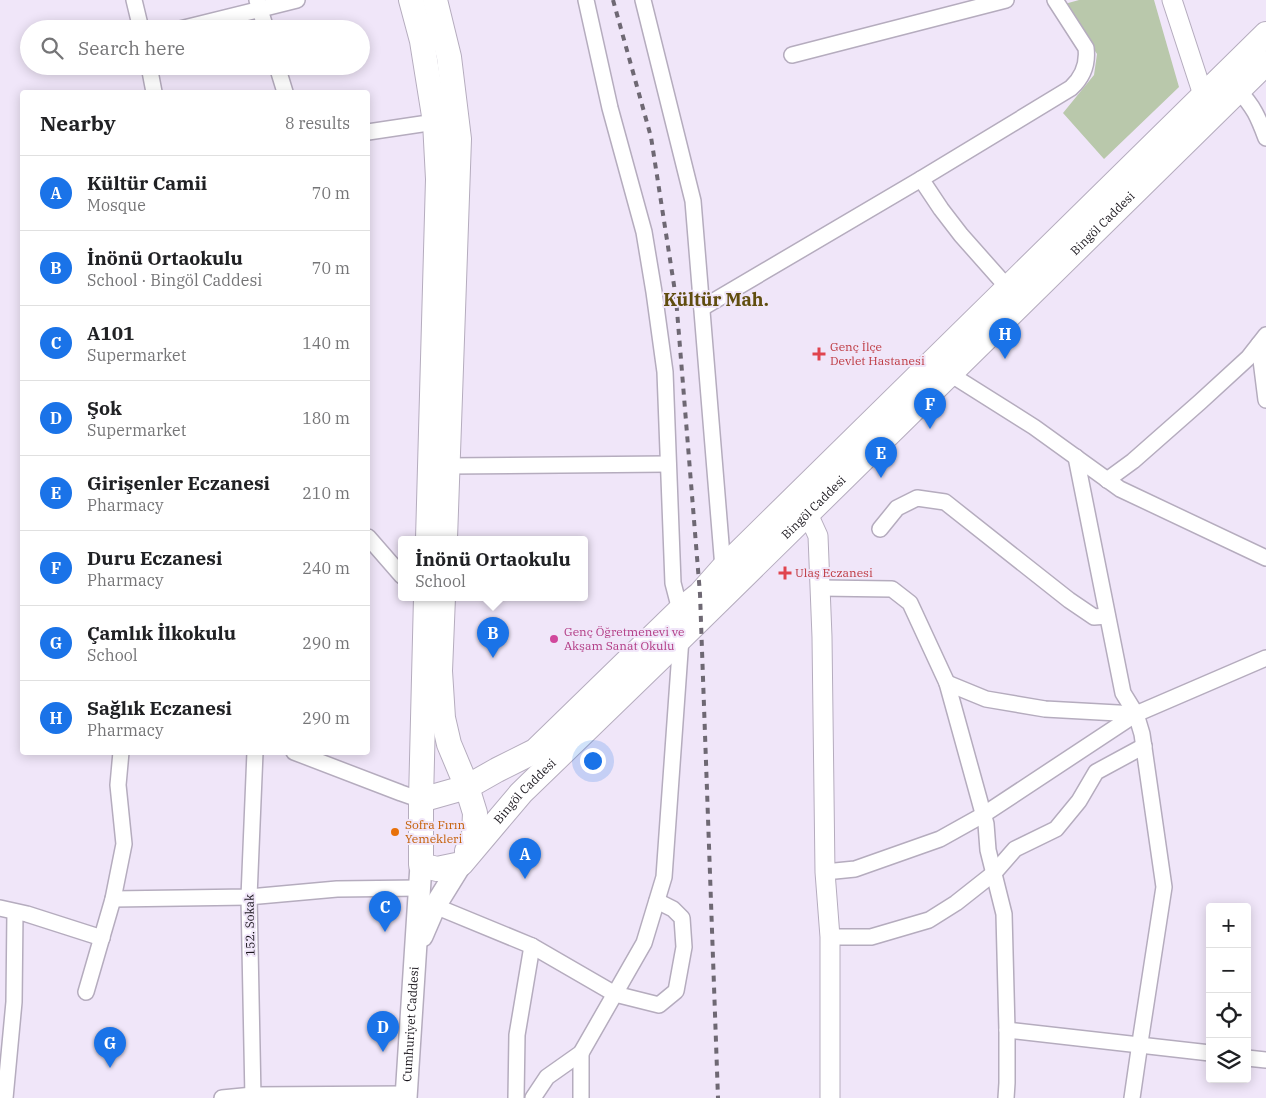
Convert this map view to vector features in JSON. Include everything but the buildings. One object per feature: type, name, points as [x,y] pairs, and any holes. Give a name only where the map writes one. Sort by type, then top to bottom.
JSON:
[{"type":"main road","points":[[410,0],[422,41],[435,122],[438,179],[428,536]]},
{"type":"main road","points":[[435,0],[449,57],[460,138],[445,536]]},
{"type":"main road","name":"Bingöl Caddesi","points":[[461,864],[521,793],[950,374],[1207,107],[1266,34]]},
{"type":"main road","name":"Bingöl Caddesi","points":[[421,800],[467,788],[535,751],[680,610],[700,594],[784,508],[1008,288],[1207,107],[1238,90],[1266,63]]},
{"type":"main road","points":[[416,952],[435,906],[461,864],[474,835],[475,813],[450,744],[443,718],[440,671],[429,601]]},
{"type":"main road","points":[[429,601],[420,877],[437,869],[461,864]]},
{"type":"main road","name":"Cumhuriyet Caddesi","points":[[406,1096],[420,877]]},
{"type":"street","points":[[134,0],[139,20]]},
{"type":"street","points":[[208,20],[259,4],[297,0]]},
{"type":"street","points":[[533,1098],[547,1077],[580,1053],[644,943],[664,877],[681,638],[680,610],[673,583],[665,372],[654,292],[644,232],[610,108],[586,0]]},
{"type":"street","points":[[643,0],[693,201],[724,568]]},
{"type":"street","points":[[792,55],[1006,0]]},
{"type":"street","points":[[702,308],[921,179],[1077,83],[1084,71],[1086,48],[1055,0]]},
{"type":"street","points":[[1172,0],[1207,107]]},
{"type":"street","points":[[259,4],[263,20]]},
{"type":"street","points":[[151,75],[154,90]]},
{"type":"street","points":[[280,75],[284,90]]},
{"type":"street","points":[[1238,90],[1258,117],[1266,138]]},
{"type":"street","points":[[370,132],[435,122]]},
{"type":"street","points":[[921,179],[961,235],[1008,288]]},
{"type":"street","points":[[1262,340],[1266,400]]},
{"type":"street","points":[[1108,480],[1200,402],[1248,358],[1262,340]]},
{"type":"street","points":[[950,374],[1034,427],[1120,489],[1266,558]]},
{"type":"street","points":[[1076,457],[1123,693],[1136,714],[1142,734],[1164,887],[1132,1098]]},
{"type":"street","points":[[448,466],[668,464]]},
{"type":"street","points":[[880,528],[897,508],[917,498],[945,502],[1069,600],[1094,617],[1108,616]]},
{"type":"street","points":[[784,508],[808,514],[818,536],[822,637],[825,872],[830,937],[830,1098],[836,1098]]},
{"type":"street","points":[[370,539],[398,571]]},
{"type":"street","points":[[820,588],[892,589],[910,603],[947,683],[986,824],[988,850],[1004,914],[1007,1030],[1006,1098]]},
{"type":"street","points":[[825,872],[855,869],[940,839],[983,814],[1136,714],[1266,658]]},
{"type":"street","points":[[947,683],[986,699],[1045,710],[1136,714]]},
{"type":"street","points":[[830,937],[871,937],[929,920],[956,903],[994,873],[1015,849],[1056,829],[1079,802],[1096,772],[1144,746]]},
{"type":"street","points":[[86,992],[102,938],[124,844],[118,785],[121,755]]},
{"type":"street","name":"152. Sokak","points":[[253,1096],[249,897],[255,755]]},
{"type":"street","points":[[302,755],[421,800]]},
{"type":"street","points":[[112,899],[249,897],[337,889],[420,877]]},
{"type":"street","points":[[435,906],[532,946],[615,994],[659,1005],[676,991],[684,947],[682,918],[673,909],[657,901]]},
{"type":"street","points":[[0,908],[102,938]]},
{"type":"street","points":[[5,1098],[14,1002],[15,912]]},
{"type":"street","points":[[516,1098],[517,1035],[532,946]]},
{"type":"street","points":[[1007,1030],[1206,1053]]},
{"type":"street","points":[[580,1053],[581,1098]]},
{"type":"street","points":[[1251,1058],[1266,1060]]},
{"type":"street","points":[[222,1098],[253,1096],[406,1096]]},
{"type":"green space","points":[[1079,0],[1154,0],[1179,87],[1104,159],[1063,113],[1094,75],[1097,54],[1061,5]]},
{"type":"railway","points":[[613,0],[651,137],[676,298],[700,594],[718,1098]]},
{"type":"place","name":"Genç İlçe Devlet Hastanesi","points":[[819,354]]},
{"type":"place","name":"Sağlık Eczanesi","points":[[1005,359]]},
{"type":"place","name":"Duru Eczanesi","points":[[930,429]]},
{"type":"place","name":"Girişenler Eczanesi","points":[[881,478]]},
{"type":"place","name":"Ulaş Eczanesi","points":[[785,573]]},
{"type":"place","name":"Genç Öğretmenevi ve Akşam Sanat Okulu","points":[[554,639]]},
{"type":"place","name":"İnönü Ortaokulu","points":[[493,658]]},
{"type":"place","name":"Sofra Fırın Yemekleri","points":[[395,832]]},
{"type":"place","name":"Kültür Camii","points":[[525,879]]},
{"type":"place","name":"A101","points":[[385,932]]},
{"type":"place","name":"Şok","points":[[383,1052]]},
{"type":"place","name":"Çamlık İlkokulu","points":[[110,1068]]},
{"type":"district","name":"Kültür Mah.","points":[[716,300]]}]
